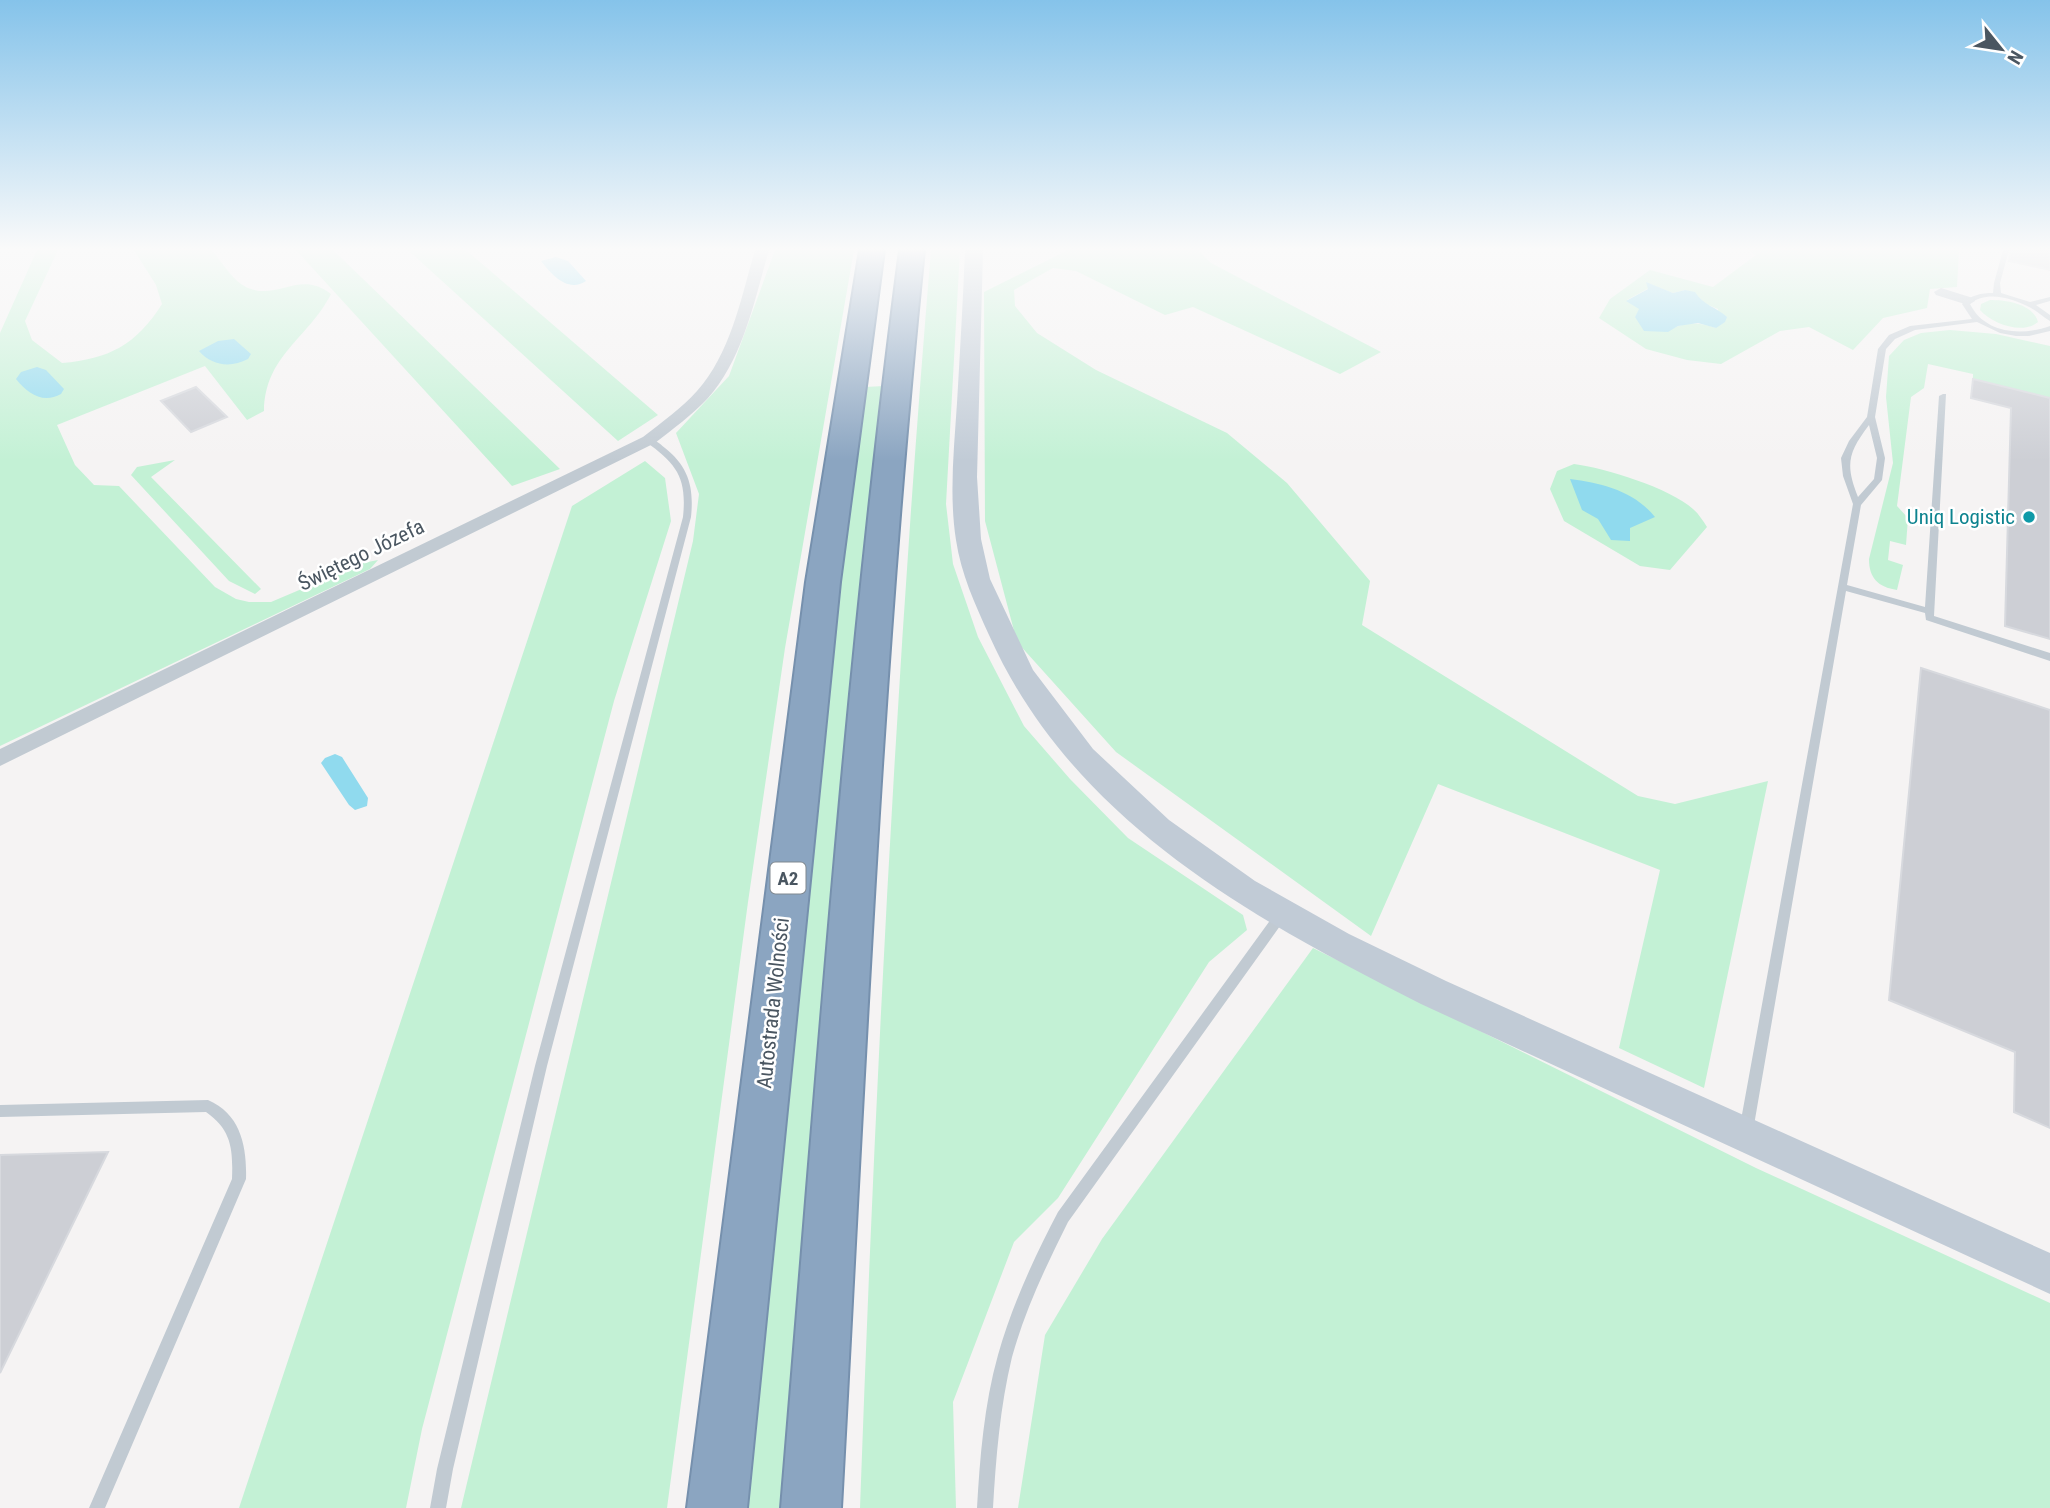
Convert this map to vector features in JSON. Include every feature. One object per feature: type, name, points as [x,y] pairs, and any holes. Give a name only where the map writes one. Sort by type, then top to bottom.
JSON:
[{"type":"highway","name":"Autostrada Wolności","points":[[717,1508],[823,582],[862,320]]},
{"type":"highway","points":[[811,1508],[862,770],[904,320]]},
{"type":"street","name":"Świętego Józefa","points":[[0,758],[649,440],[703,394],[729,352],[739,320]]},
{"type":"street","points":[[971,320],[965,484],[967,529],[976,576],[1003,644],[1033,694],[1065,737],[1123,798],[1184,850],[1281,915],[1426,988],[2050,1274]]},
{"type":"lane","points":[[1745,1134],[1857,504],[1878,480],[1880,469],[1881,458],[1871,417],[1882,349],[1892,337],[1913,328],[1975,320]]},
{"type":"lane","points":[[1979,320],[2011,332],[2048,332]]},
{"type":"lane","points":[[1943,396],[1929,618],[2050,657]]},
{"type":"lane","points":[[1857,504],[1843,471],[1846,449],[1871,417]]},
{"type":"lane","points":[[438,1508],[444,1469],[541,1066],[687,517],[690,498],[685,474],[673,457],[649,440]]},
{"type":"lane","points":[[1842,587],[1929,611]]},
{"type":"lane","points":[[985,1508],[992,1406],[1016,1315],[1037,1266],[1063,1217],[1281,915]]},
{"type":"lane","points":[[0,1111],[208,1106],[222,1114],[234,1130],[241,1152],[239,1178],[97,1508]]},
{"type":"green space","points":[[6,320],[25,320],[32,340],[62,363],[94,358],[120,347],[150,320],[313,320],[289,348],[272,375],[266,392],[264,411],[247,420],[205,366],[57,425],[75,465],[94,485],[119,486],[215,587],[236,599],[271,602],[363,563],[378,560],[370,569],[0,746],[0,333]]},
{"type":"green space","points":[[360,320],[406,320],[560,469],[512,486]]},
{"type":"green space","points":[[485,320],[548,320],[658,415],[618,441]]},
{"type":"green space","points":[[749,320],[842,320],[785,648],[748,902],[667,1508],[461,1508],[693,541],[699,494],[676,433],[729,376]]},
{"type":"green space","points":[[926,320],[956,320],[946,504],[953,564],[978,637],[1024,726],[1070,779],[1128,838],[1243,915],[1247,930],[1209,962],[1058,1198],[1014,1242],[953,1402],[956,1508],[860,1508],[888,879]]},
{"type":"green space","points":[[984,320],[1027,320],[1037,333],[1096,370],[1227,433],[1287,483],[1370,581],[1362,625],[1638,796],[1675,804],[1768,781],[1704,1088],[1619,1048],[1660,870],[1438,784],[1371,936],[1116,752],[1017,642],[985,521]]},
{"type":"green space","points":[[1222,320],[1321,320],[1381,352],[1340,374]]},
{"type":"green space","points":[[1603,320],[1642,320],[1667,332],[1691,324],[1716,328],[1717,320],[1881,320],[1853,350],[1809,327],[1780,331],[1721,364],[1687,360],[1646,349]]},
{"type":"green space","points":[[1993,320],[2038,322],[2024,328]]},
{"type":"green space","points":[[1950,330],[1996,334],[2050,346],[2050,398],[1973,379],[1973,374],[1928,364],[1924,388],[1911,397],[1897,506],[1908,518],[1906,545],[1890,541],[1888,560],[1903,565],[1897,590],[1890,589],[1876,581],[1869,559],[1893,463],[1886,397],[1889,356],[1904,340],[1921,333]]},
{"type":"green space","points":[[884,386],[791,1508],[737,1508],[841,530],[865,387]]},
{"type":"green space","points":[[175,460],[151,477],[261,589],[255,594],[229,581],[131,475],[137,467]]},
{"type":"green space","points":[[645,461],[665,478],[671,521],[614,701],[422,1429],[406,1508],[239,1508],[572,506]]},
{"type":"green space","points":[[1574,464],[1619,474],[1669,494],[1693,509],[1707,527],[1670,570],[1640,566],[1564,521],[1550,489],[1557,471]]},
{"type":"green space","points":[[1313,948],[1756,1168],[2050,1303],[2050,1508],[1018,1508],[1045,1335],[1102,1239]]},
{"type":"water","points":[[1637,320],[1726,320],[1716,328],[1698,323],[1678,326],[1668,332],[1644,331]]},
{"type":"water","points":[[234,339],[251,354],[248,359],[235,364],[222,364],[210,360],[199,351],[218,341]]},
{"type":"water","points":[[37,367],[46,370],[64,389],[61,394],[48,398],[36,396],[16,379],[21,372]]},
{"type":"water","points":[[1570,479],[1617,490],[1647,508],[1655,517],[1630,528],[1630,541],[1611,540],[1598,519],[1582,510]]},
{"type":"water","points":[[335,754],[342,757],[368,798],[367,806],[355,810],[349,805],[321,763]]},
{"type":"building","name":"Uniq Logistic","points":[[1973,379],[2050,398],[2050,639],[2005,626],[2011,408],[1971,398]]},
{"type":"building","points":[[196,387],[227,417],[191,432],[161,401]]},
{"type":"building","points":[[1921,668],[2050,710],[2050,1128],[2014,1112],[2015,1052],[1889,1000]]},
{"type":"building","points":[[108,1152],[0,1373],[0,1155]]},
{"type":"place","name":"Uniq Logistic","points":[[2029,517]]}]
